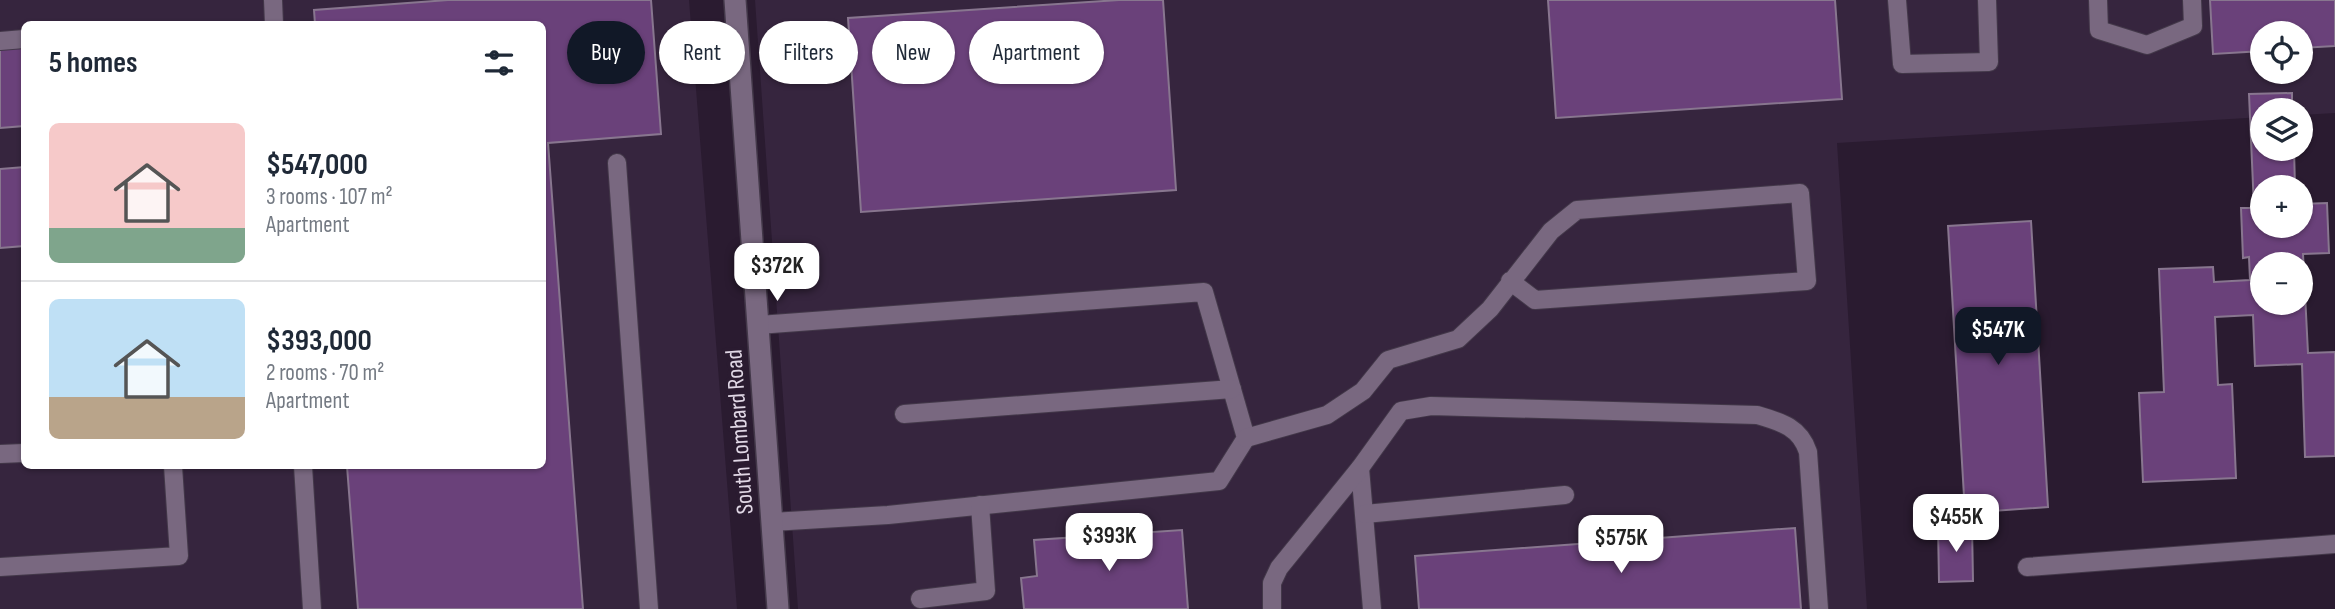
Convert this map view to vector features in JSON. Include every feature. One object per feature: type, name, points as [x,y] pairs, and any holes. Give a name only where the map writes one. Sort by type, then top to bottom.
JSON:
[{"type":"street","name":"South Lombard Road","points":[[735,0],[778,609]]},
{"type":"lane","points":[[273,0],[274,21]]},
{"type":"lane","points":[[1897,0],[1902,64],[1989,62],[1986,0]]},
{"type":"lane","points":[[2098,0],[2099,30],[2147,45],[2193,26],[2192,0]]},
{"type":"lane","points":[[0,41],[21,39]]},
{"type":"lane","points":[[617,163],[649,609]]},
{"type":"lane","points":[[772,522],[1219,481],[1246,438],[1326,415],[1363,391],[1388,360],[1458,339],[1490,309],[1510,281],[1551,231],[1577,210],[1800,193],[1807,281],[1535,300],[1510,281]]},
{"type":"lane","points":[[758,325],[1204,292],[1246,438]]},
{"type":"lane","points":[[904,414],[1232,389]]},
{"type":"lane","points":[[1272,609],[1272,583],[1279,568],[1360,468],[1401,411],[1431,406],[1758,415],[1794,428],[1805,441],[1808,452],[1819,609]]},
{"type":"lane","points":[[0,454],[21,453]]},
{"type":"lane","points":[[1360,468],[1372,609]]},
{"type":"lane","points":[[0,567],[179,556],[173,469]]},
{"type":"lane","points":[[303,469],[312,609]]},
{"type":"lane","points":[[1365,514],[1565,495]]},
{"type":"lane","points":[[920,599],[986,591],[980,505]]},
{"type":"lane","points":[[2027,567],[2335,544]]},
{"type":"shaded area","points":[[0,0],[689,0],[691,21],[659,21],[659,84],[696,84],[737,609],[0,609]]},
{"type":"shaded area","points":[[755,0],[2335,0],[2335,113],[2313,114],[2313,98],[2250,98],[2250,118],[1837,143],[1867,609],[798,609],[761,84],[858,84],[858,21],[759,21],[759,57]]},
{"type":"building","points":[[448,0],[651,0],[661,134],[548,143],[583,609],[358,609],[347,469],[546,469],[546,21],[315,21],[314,10]]},
{"type":"building","points":[[1119,0],[1163,0],[1176,190],[861,212],[852,84],[858,84],[858,21],[848,21],[848,18]]},
{"type":"building","points":[[1548,0],[1835,0],[1842,99],[1556,118]]},
{"type":"building","points":[[2210,0],[2335,0],[2335,46],[2313,47],[2313,21],[2250,21],[2250,52],[2213,54]]},
{"type":"building","points":[[21,47],[21,126],[0,128],[0,49]]},
{"type":"building","points":[[2292,93],[2292,98],[2250,98],[2250,117],[2249,94]]},
{"type":"building","points":[[2252,161],[2294,161],[2295,175],[2253,175]]},
{"type":"building","points":[[21,167],[21,246],[0,248],[0,169]]},
{"type":"building","points":[[2327,203],[2329,253],[2250,252],[2250,280],[2249,257],[2243,258],[2241,208],[2250,208],[2250,238],[2313,238],[2313,204]]},
{"type":"building","points":[[2031,221],[2048,507],[1965,513],[1948,226]]},
{"type":"building","points":[[2213,267],[2214,282],[2250,280],[2250,315],[2253,315],[2215,317],[2218,385],[2232,384],[2236,478],[2143,482],[2139,393],[2164,392],[2159,269]]},
{"type":"building","points":[[2253,315],[2306,315],[2308,353],[2335,352],[2335,456],[2305,457],[2302,364],[2255,366]]},
{"type":"building","points":[[1972,525],[1973,581],[1939,582],[1938,526]]},
{"type":"building","points":[[1795,528],[1801,609],[1419,609],[1415,556]]},
{"type":"building","points":[[1182,530],[1188,609],[1024,609],[1021,578],[1037,576],[1034,540]]}]
